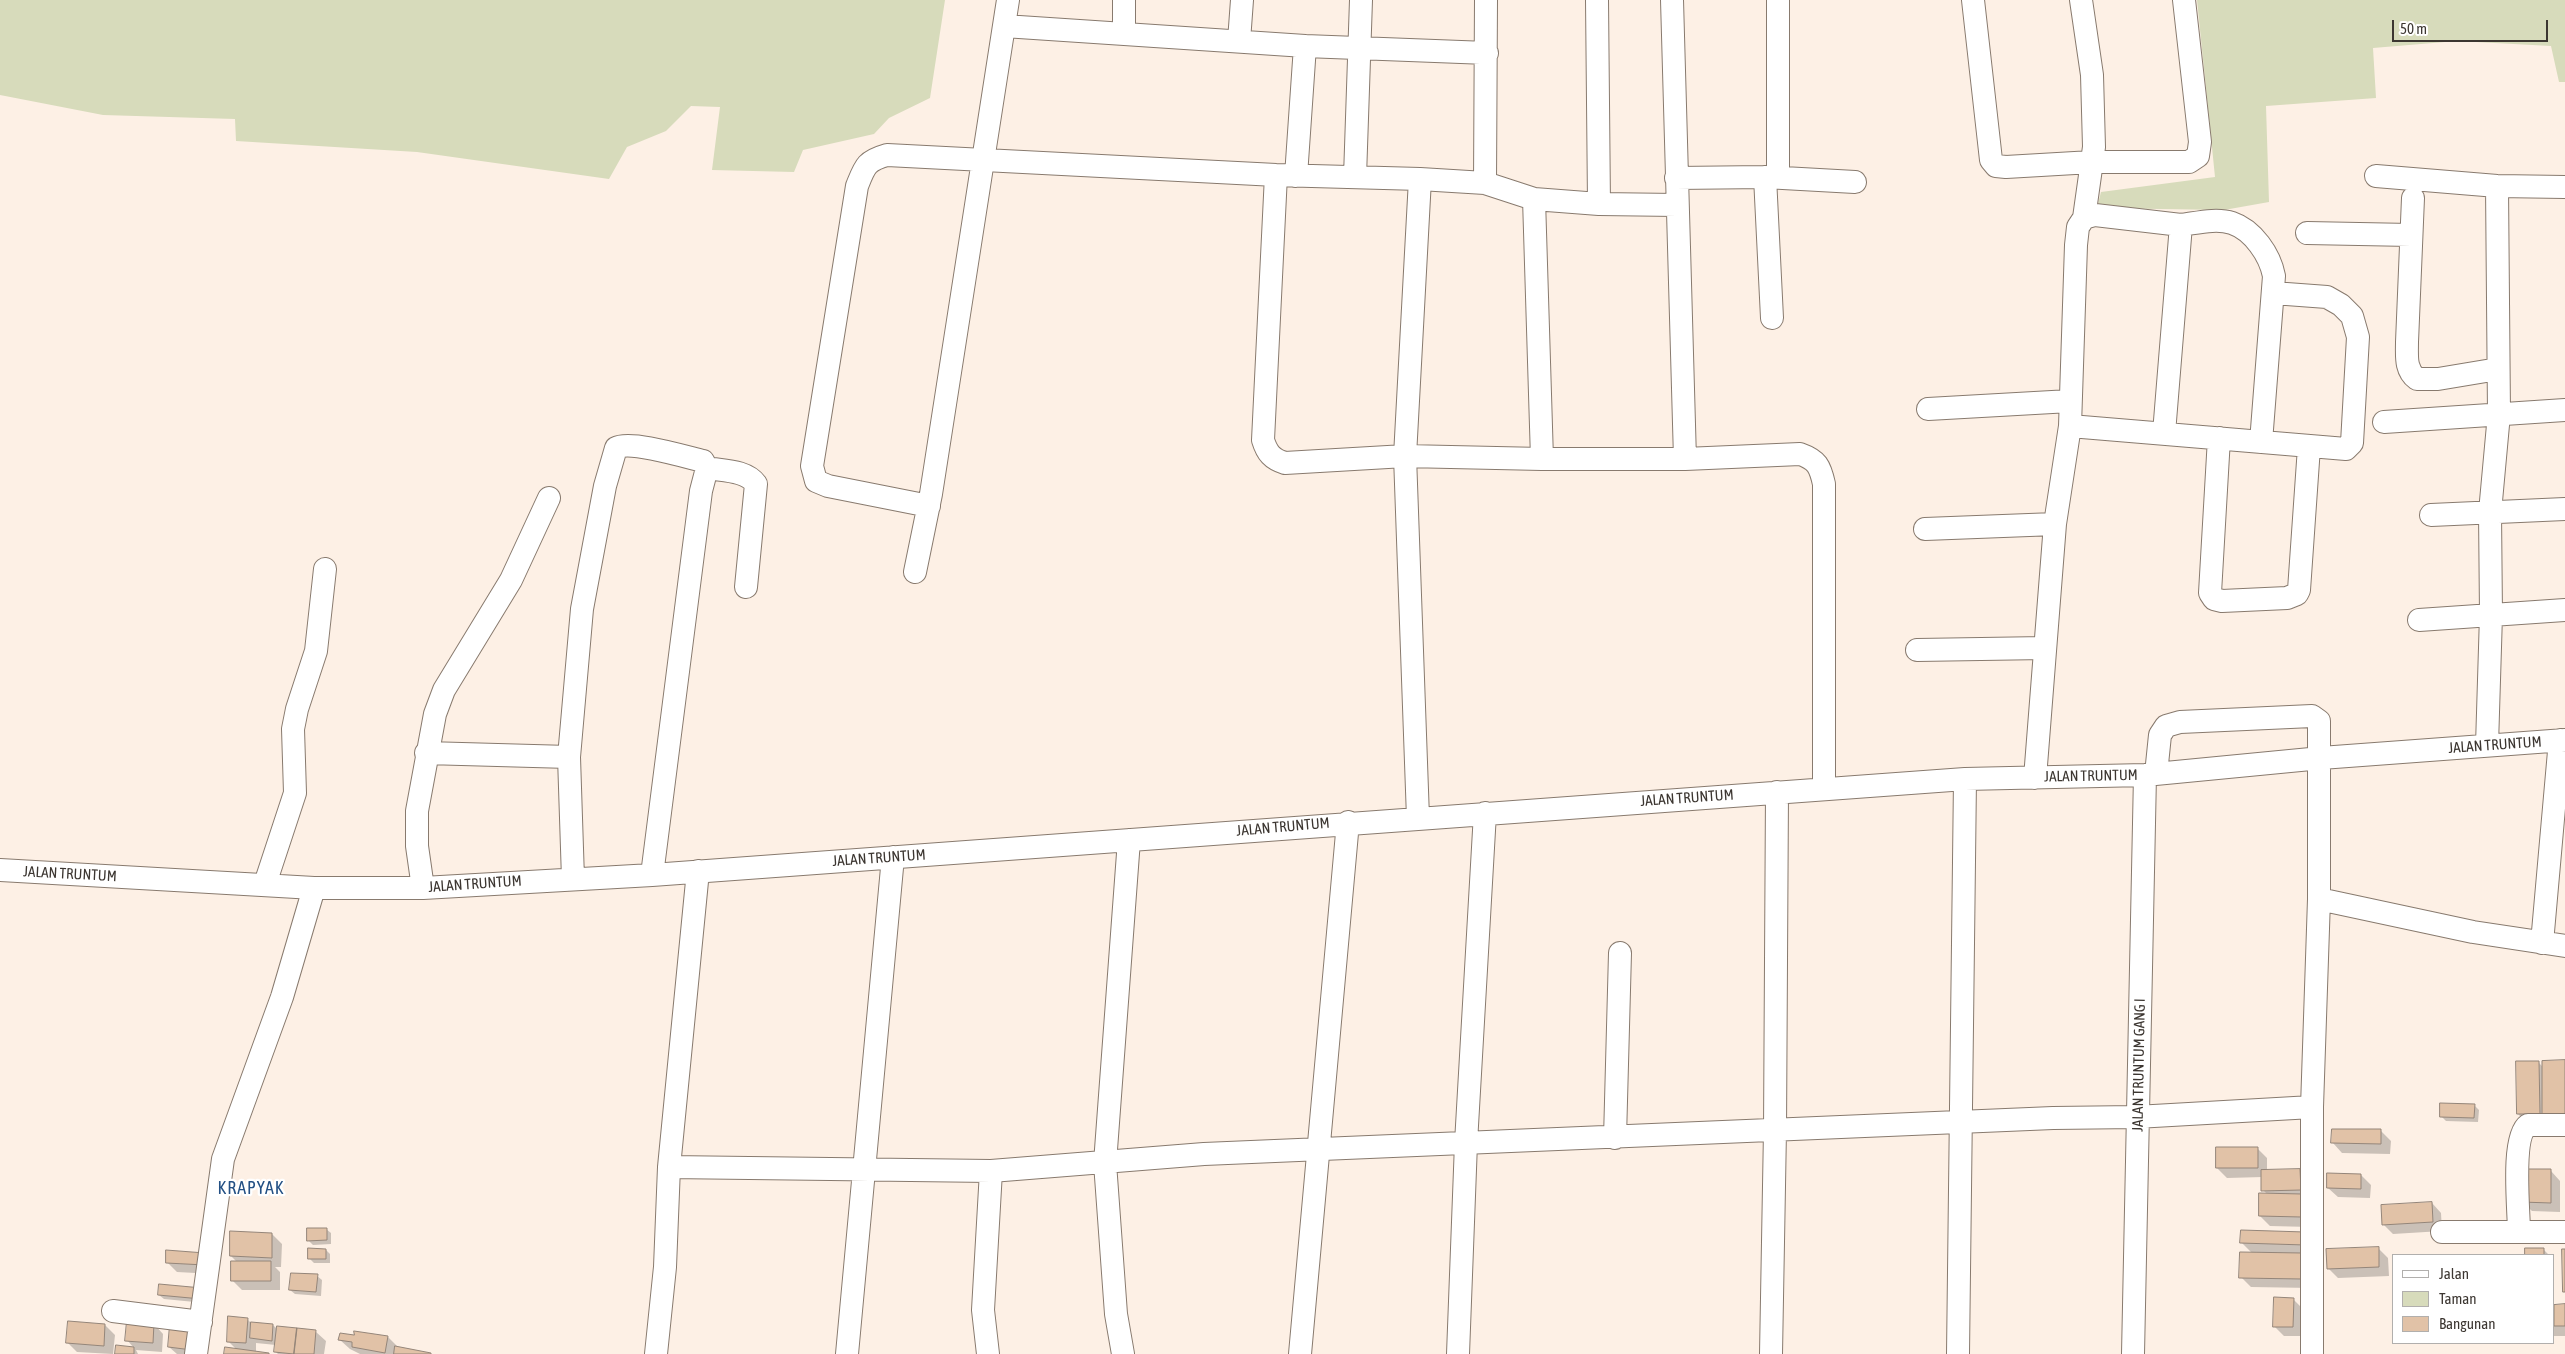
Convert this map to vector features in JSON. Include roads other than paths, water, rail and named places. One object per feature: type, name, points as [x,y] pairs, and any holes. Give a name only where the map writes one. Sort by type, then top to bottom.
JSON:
[{"type":"street","points":[[915,572],[929,506],[1008,0]]},
{"type":"street","points":[[1124,0],[1124,33]]},
{"type":"street","points":[[1239,40],[1242,0]]},
{"type":"street","points":[[1355,177],[1361,0]]},
{"type":"street","points":[[1485,183],[1486,0]]},
{"type":"street","points":[[1598,0],[1599,204]]},
{"type":"street","points":[[1672,0],[1685,459]]},
{"type":"street","points":[[1772,318],[1772,177],[1778,0]]},
{"type":"street","points":[[1974,0],[1991,160],[1996,166],[2006,167],[2092,162],[2189,162],[2198,156],[2200,142],[2184,0]]},
{"type":"street","points":[[2036,778],[2055,524],[2070,426],[2076,245],[2078,227],[2084,218],[2094,147],[2092,75],[2081,0]]},
{"type":"street","points":[[1004,26],[1239,40],[1305,46],[1487,53]]},
{"type":"street","points":[[1305,46],[1286,175],[1263,440],[1269,455],[1285,463],[1405,456],[1542,460],[1685,459],[1800,454],[1813,482],[1818,507],[1818,789]]},
{"type":"street","points":[[929,506],[820,484],[814,478],[812,466],[857,186],[867,162],[887,155],[1286,175],[1420,178],[1485,183],[1534,199],[1599,204],[1677,205]]},
{"type":"street","points":[[2376,176],[2497,186],[2565,187]]},
{"type":"street","points":[[1676,178],[1772,177],[1855,182]]},
{"type":"street","points":[[1418,818],[1405,456],[1420,178]]},
{"type":"street","points":[[2487,746],[2492,615],[2490,512],[2499,414],[2497,186]]},
{"type":"street","points":[[2413,198],[2407,342],[2407,359],[2412,375],[2417,379],[2438,379],[2498,369]]},
{"type":"street","points":[[1534,199],[1542,460]]},
{"type":"street","points":[[2084,218],[2095,215],[2181,225],[2215,221],[2231,223],[2245,230],[2257,242],[2271,263],[2274,276],[2261,442]]},
{"type":"street","points":[[2164,433],[2181,225]]},
{"type":"street","points":[[2307,233],[2411,235]]},
{"type":"street","points":[[2070,426],[2346,450],[2352,443],[2357,327],[2352,316],[2341,305],[2327,298],[2273,293]]},
{"type":"street","points":[[1928,409],[2070,401]]},
{"type":"street","points":[[2384,422],[2565,410]]},
{"type":"street","points":[[2218,438],[2210,593],[2214,599],[2222,601],[2287,598],[2297,594],[2300,590],[2309,447]]},
{"type":"street","points":[[573,879],[569,757],[582,609],[605,486],[616,448],[622,446],[642,448],[694,459],[705,462],[707,468],[701,491],[652,875]]},
{"type":"street","points":[[707,468],[746,475],[751,477],[756,484],[746,587]]},
{"type":"street","points":[[423,888],[417,846],[417,811],[426,753],[444,690],[511,580],[550,498]]},
{"type":"street","points":[[2430,515],[2565,509]]},
{"type":"street","points":[[1925,529],[2055,524]]},
{"type":"street","points":[[265,884],[295,792],[293,729],[297,709],[316,651],[325,569]]},
{"type":"street","points":[[2419,620],[2565,610]]},
{"type":"street","points":[[1917,650],[2045,648]]},
{"type":"street","name":"JALAN TRUNTUM GANG I","points":[[2133,1354],[2136,1117],[2151,775],[2160,735],[2166,726],[2180,722],[2316,717],[2319,721],[2320,758]]},
{"type":"street","points":[[2542,943],[2563,740]]},
{"type":"street","name":"JALAN TRUNTUM","points":[[0,870],[314,888],[423,888],[652,875],[1348,822],[1964,779],[2151,775],[2320,758],[2563,740]]},
{"type":"street","points":[[426,753],[569,757]]},
{"type":"street","points":[[2312,1354],[2312,1107],[2319,899],[2320,758]]},
{"type":"street","points":[[1958,1354],[1964,779]]},
{"type":"street","points":[[1770,1354],[1775,1130],[1777,792]]},
{"type":"street","points":[[1458,1354],[1466,1143],[1485,813]]},
{"type":"street","points":[[1300,1354],[1348,822]]},
{"type":"street","points":[[1124,1354],[1116,1314],[1105,1163],[1129,840]]},
{"type":"street","points":[[847,1354],[893,857]]},
{"type":"street","points":[[656,1354],[665,1268],[669,1167],[698,871]]},
{"type":"street","points":[[196,1354],[223,1159],[282,998],[314,888]]},
{"type":"street","points":[[2319,899],[2473,932],[2565,946]]},
{"type":"street","points":[[1615,1138],[1620,953]]},
{"type":"street","points":[[669,1167],[991,1171],[1204,1154],[1318,1151],[1960,1122],[2136,1117],[2312,1107]]},
{"type":"street","points":[[2519,1232],[2517,1153],[2520,1134],[2528,1125],[2565,1125]]},
{"type":"street","points":[[988,1354],[983,1310],[991,1171]]},
{"type":"street","points":[[2442,1232],[2565,1232]]},
{"type":"street","points":[[113,1311],[201,1322]]},
{"type":"district","name":"KRAPYAK","points":[[251,1188]]}]
